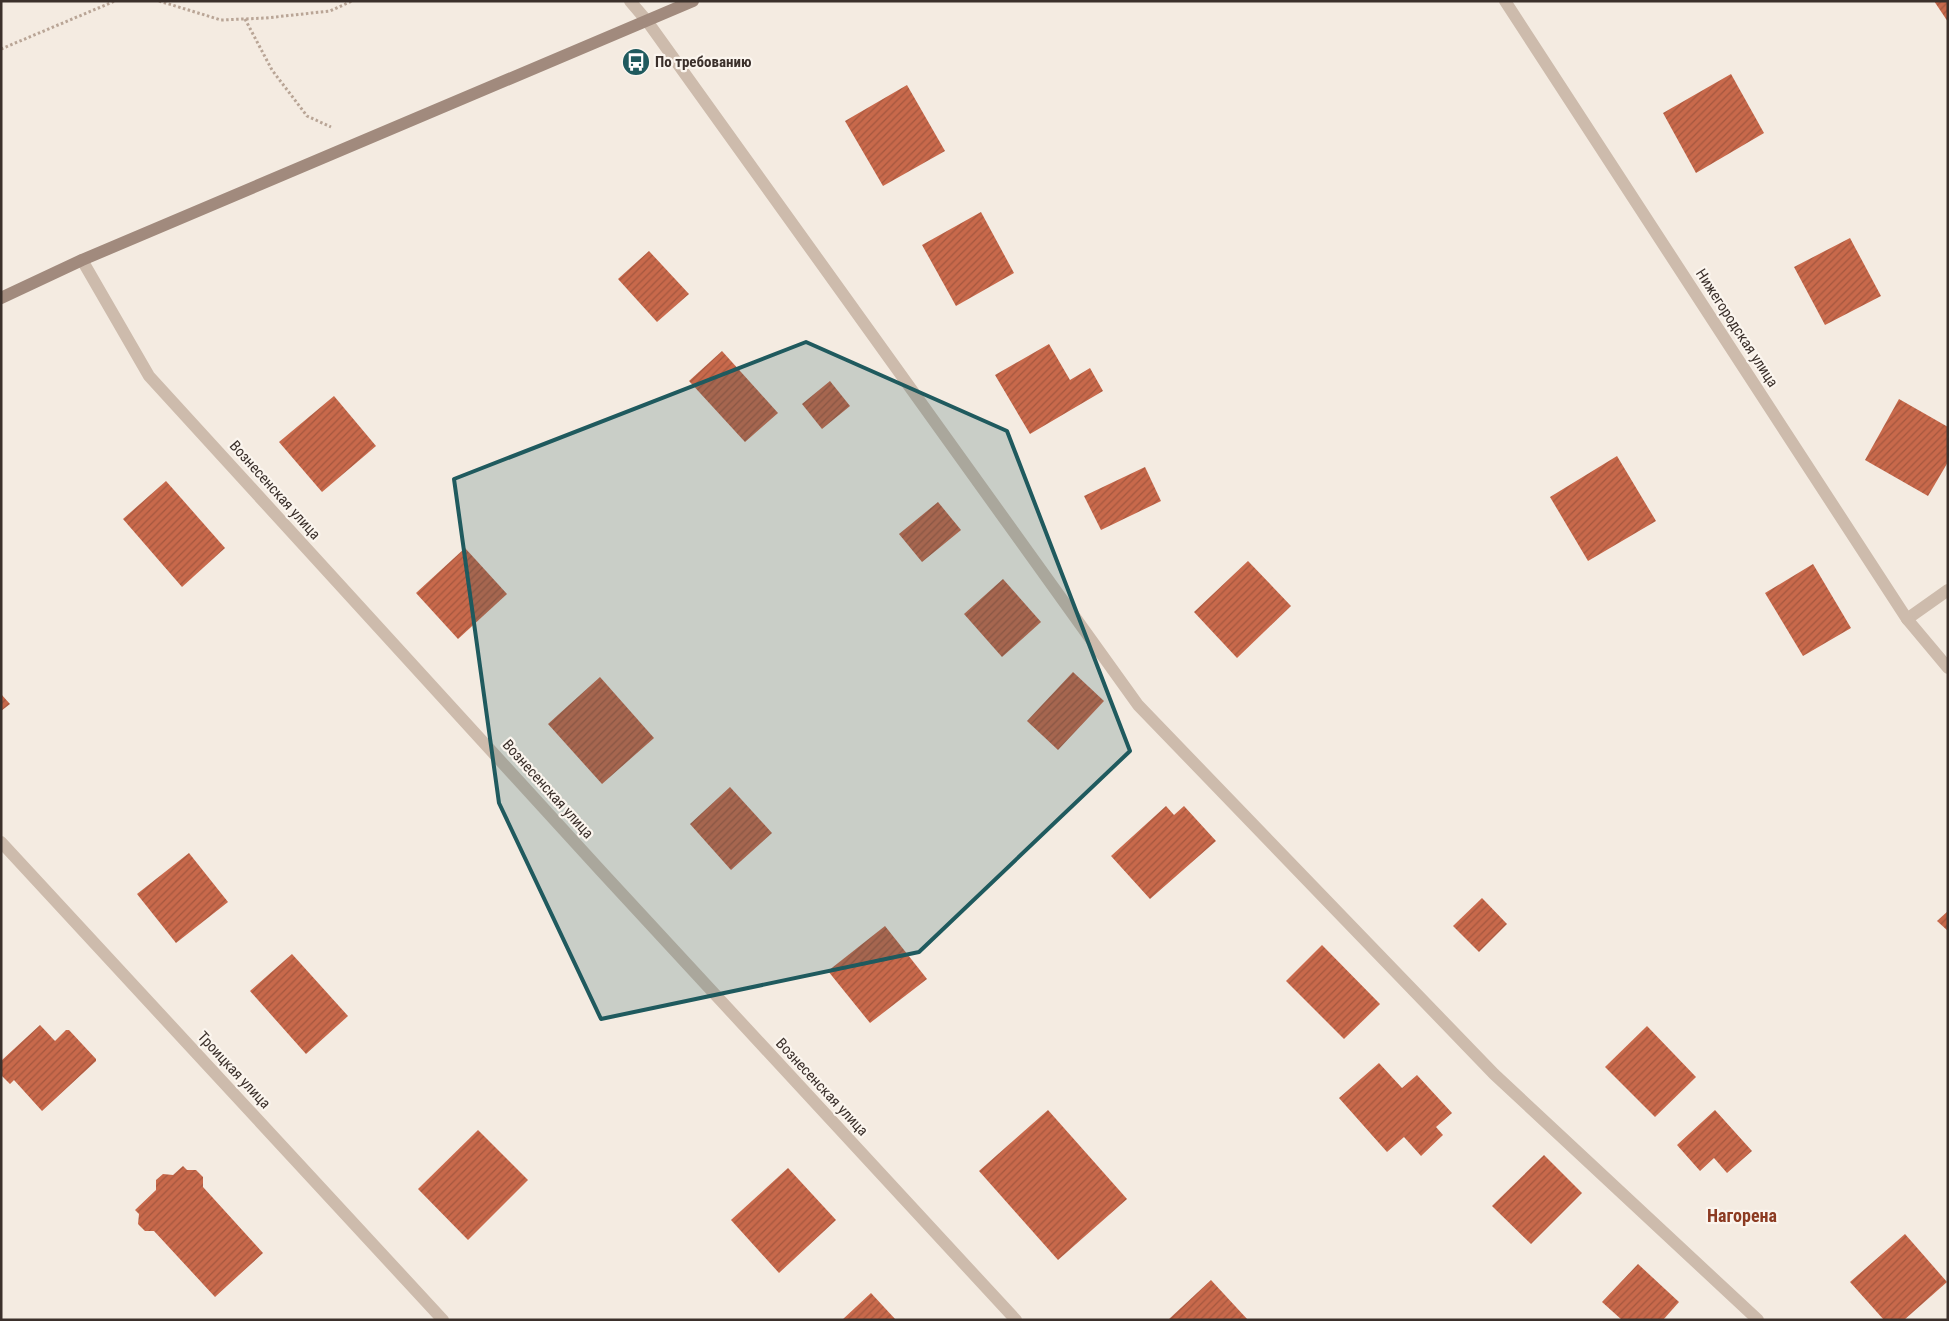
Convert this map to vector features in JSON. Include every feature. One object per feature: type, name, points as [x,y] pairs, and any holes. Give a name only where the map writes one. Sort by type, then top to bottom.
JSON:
[{"type":"street","points":[[630,1],[1138,705],[1494,1074],[1758,1320]]},
{"type":"street","points":[[1,298],[82,260],[694,1]]},
{"type":"street","name":"Нижегородская улица","points":[[1505,1],[1907,620],[1948,668]]},
{"type":"street","name":"Вознесенская улица","points":[[82,260],[149,376],[601,871],[1016,1320]]},
{"type":"street","points":[[1907,620],[1948,590]]},
{"type":"street","name":"Троицкая улица","points":[[1,842],[443,1320]]},
{"type":"path","points":[[1,48],[115,1]]},
{"type":"path","points":[[159,1],[221,20],[330,11],[352,1]]},
{"type":"path","points":[[245,19],[272,70],[307,116],[364,141]]},
{"type":"highlighted area","points":[[806,342],[1007,431],[1130,751],[919,952],[601,1019],[499,803],[454,479]]},
{"type":"building","points":[[1934,1],[1948,1],[1948,22]]},
{"type":"building","points":[[1731,74],[1764,133],[1696,173],[1663,113]]},
{"type":"building","points":[[907,85],[945,151],[883,186],[845,121]]},
{"type":"building","points":[[981,212],[1014,273],[956,306],[922,245]]},
{"type":"building","points":[[1850,238],[1881,296],[1825,325],[1794,267]]},
{"type":"building","points":[[649,251],[689,294],[657,322],[618,279]]},
{"type":"building","points":[[1049,344],[1070,380],[1090,368],[1103,391],[1030,434],[995,375]]},
{"type":"building","points":[[722,351],[778,413],[745,442],[689,381]]},
{"type":"building","points":[[830,381],[850,406],[822,429],[802,404]]},
{"type":"building","points":[[334,396],[376,446],[322,492],[279,442]]},
{"type":"building","points":[[1899,399],[1948,427],[1948,462],[1928,496],[1865,460]]},
{"type":"building","points":[[1617,456],[1656,521],[1588,561],[1550,497]]},
{"type":"building","points":[[1145,467],[1161,501],[1101,530],[1084,496]]},
{"type":"building","points":[[166,481],[225,548],[182,587],[123,519]]},
{"type":"building","points":[[938,502],[961,530],[922,562],[899,534]]},
{"type":"building","points":[[465,548],[507,594],[458,639],[416,593]]},
{"type":"building","points":[[1248,561],[1291,606],[1237,658],[1194,612]]},
{"type":"building","points":[[1813,564],[1851,628],[1803,656],[1765,593]]},
{"type":"building","points":[[1003,579],[1041,622],[1002,657],[964,614]]},
{"type":"building","points":[[1073,672],[1104,701],[1058,750],[1027,721]]},
{"type":"building","points":[[600,677],[654,738],[602,784],[548,724]]},
{"type":"building","points":[[1,694],[10,704],[1,711]]},
{"type":"building","points":[[730,787],[772,833],[731,870],[690,824]]},
{"type":"building","points":[[1166,806],[1174,815],[1184,806],[1216,841],[1150,899],[1111,856]]},
{"type":"building","points":[[189,853],[228,902],[176,943],[137,894]]},
{"type":"building","points":[[1482,898],[1507,924],[1479,952],[1453,926]]},
{"type":"building","points":[[1948,911],[1948,931],[1937,921]]},
{"type":"building","points":[[885,926],[927,979],[870,1023],[828,971]]},
{"type":"building","points":[[1322,945],[1380,1004],[1344,1039],[1286,981]]},
{"type":"building","points":[[292,954],[348,1016],[306,1054],[250,991]]},
{"type":"building","points":[[40,1025],[55,1041],[66,1030],[69,1030],[96,1059],[42,1111],[14,1080],[10,1084],[1,1075],[1,1061]]},
{"type":"building","points":[[1647,1026],[1696,1077],[1655,1117],[1605,1067]]},
{"type":"building","points":[[1379,1063],[1402,1088],[1417,1075],[1452,1113],[1436,1127],[1443,1135],[1421,1156],[1404,1137],[1387,1152],[1339,1098]]},
{"type":"building","points":[[1048,1110],[1127,1199],[1058,1260],[979,1171]]},
{"type":"building","points":[[1715,1110],[1752,1151],[1727,1173],[1714,1158],[1700,1171],[1677,1145]]},
{"type":"building","points":[[478,1130],[528,1180],[468,1240],[418,1189]]},
{"type":"building","points":[[1544,1155],[1582,1193],[1531,1244],[1492,1206]]},
{"type":"building","points":[[183,1166],[187,1170],[196,1170],[203,1177],[203,1187],[263,1253],[215,1297],[154,1231],[145,1231],[138,1224],[139,1214],[135,1210],[156,1190],[156,1180],[163,1174],[173,1175]]},
{"type":"building","points":[[788,1168],[836,1220],[779,1273],[731,1220]]},
{"type":"building","points":[[1905,1234],[1947,1282],[1904,1320],[1884,1320],[1850,1282]]},
{"type":"building","points":[[1638,1264],[1679,1302],[1663,1320],[1622,1320],[1602,1302]]},
{"type":"building","points":[[1211,1280],[1248,1320],[1168,1320]]},
{"type":"building","points":[[871,1293],[896,1320],[842,1320]]},
{"type":"place","name":"По требованию","points":[[636,62]]},
{"type":"district","name":"Нагорена","points":[[1742,1215]]}]
